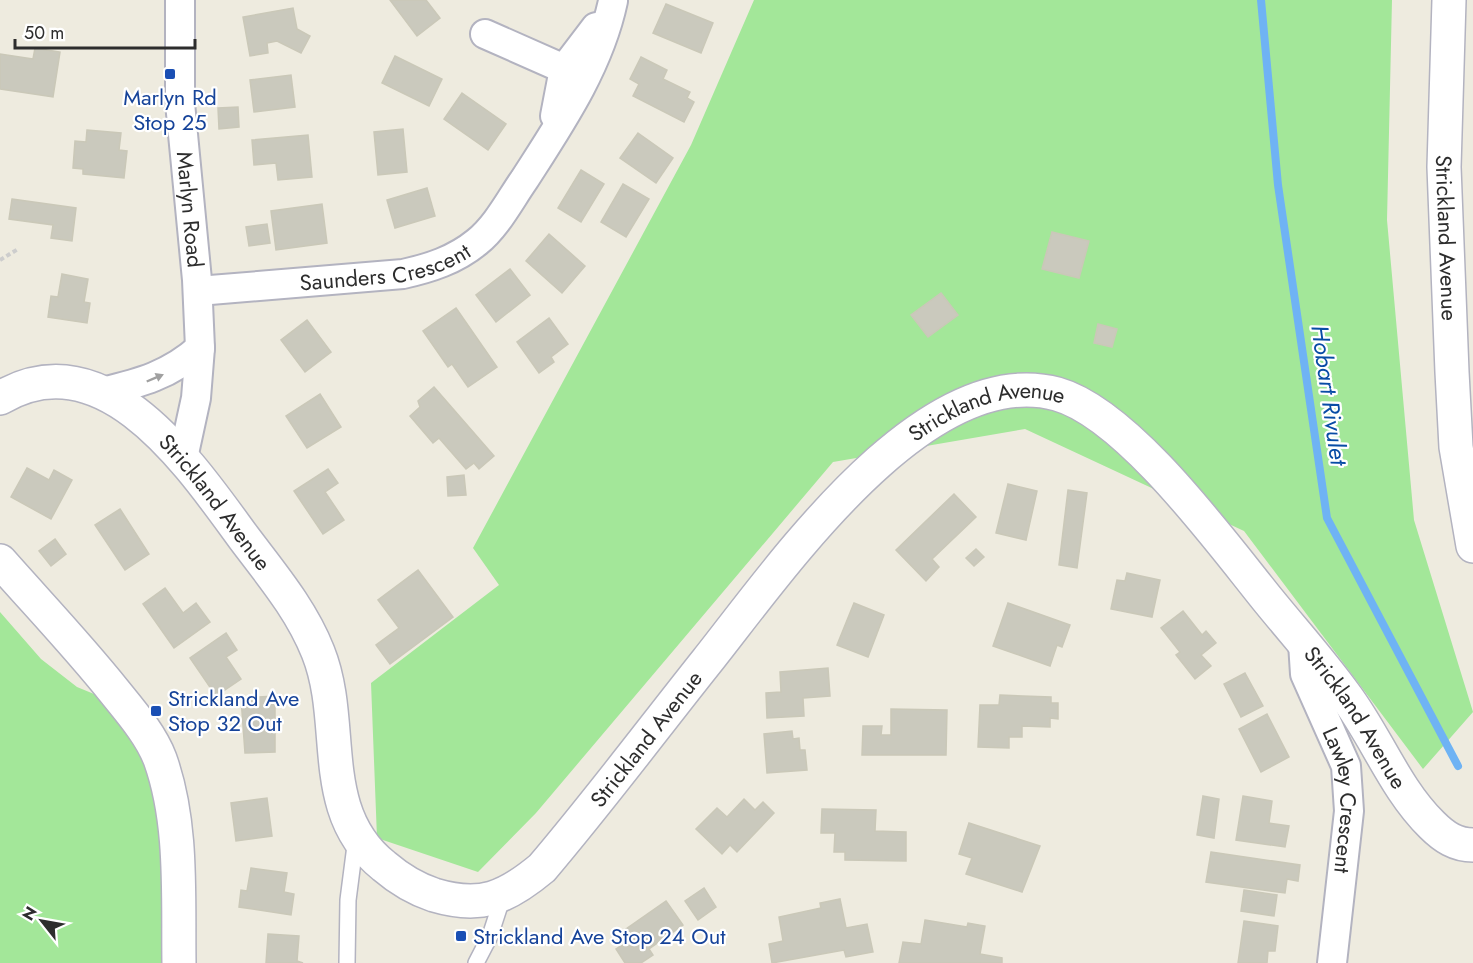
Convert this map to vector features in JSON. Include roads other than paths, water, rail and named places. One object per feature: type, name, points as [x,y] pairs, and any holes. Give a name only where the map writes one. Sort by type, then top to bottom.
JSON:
[{"type":"street","name":"Marlyn Road","points":[[180,0],[180,103],[198,291],[200,348],[196,398],[183,458]]},
{"type":"street","name":"Saunders Crescent","points":[[198,291],[373,277],[428,268],[458,256],[479,241],[501,214],[562,122],[574,73],[604,32],[613,0]]},
{"type":"street","name":"Strickland Avenue","points":[[1449,0],[1444,167],[1452,372],[1456,447],[1473,546]]},
{"type":"street","points":[[485,34],[574,73]]},
{"type":"street","points":[[102,392],[161,376],[182,365],[200,348]]},
{"type":"street","name":"Strickland Avenue","points":[[0,398],[15,389],[37,384],[64,382],[102,392],[126,405],[150,424],[183,458],[295,607],[318,651],[330,696],[338,785],[344,810],[356,838],[371,856],[391,872],[431,894],[467,902],[503,895],[518,888],[542,868],[786,561],[854,484],[919,431],[991,393],[1015,389],[1056,394],[1077,401],[1100,415],[1139,451],[1182,496],[1346,696],[1405,790],[1430,824],[1453,842],[1473,845]]},
{"type":"street","points":[[0,561],[92,663],[128,708],[159,758],[172,808],[176,843],[179,963]]},
{"type":"street","name":"Lawley Crescent","points":[[1303,643],[1305,674],[1346,766],[1349,788],[1349,811],[1332,963]]},
{"type":"lane","points":[[347,963],[348,900],[356,838]]},
{"type":"lane","points":[[476,963],[490,936],[503,895]]},
{"type":"waterway","name":"Hobart Rivulet","points":[[1261,0],[1278,185],[1327,518],[1458,766]]},
{"type":"place","name":"Marlyn Rd Stop 25","points":[[170,74]]},
{"type":"place","name":"Strickland Ave Stop 32 Out","points":[[156,711]]},
{"type":"place","name":"Strickland Ave Stop 24 Out","points":[[461,936]]}]
